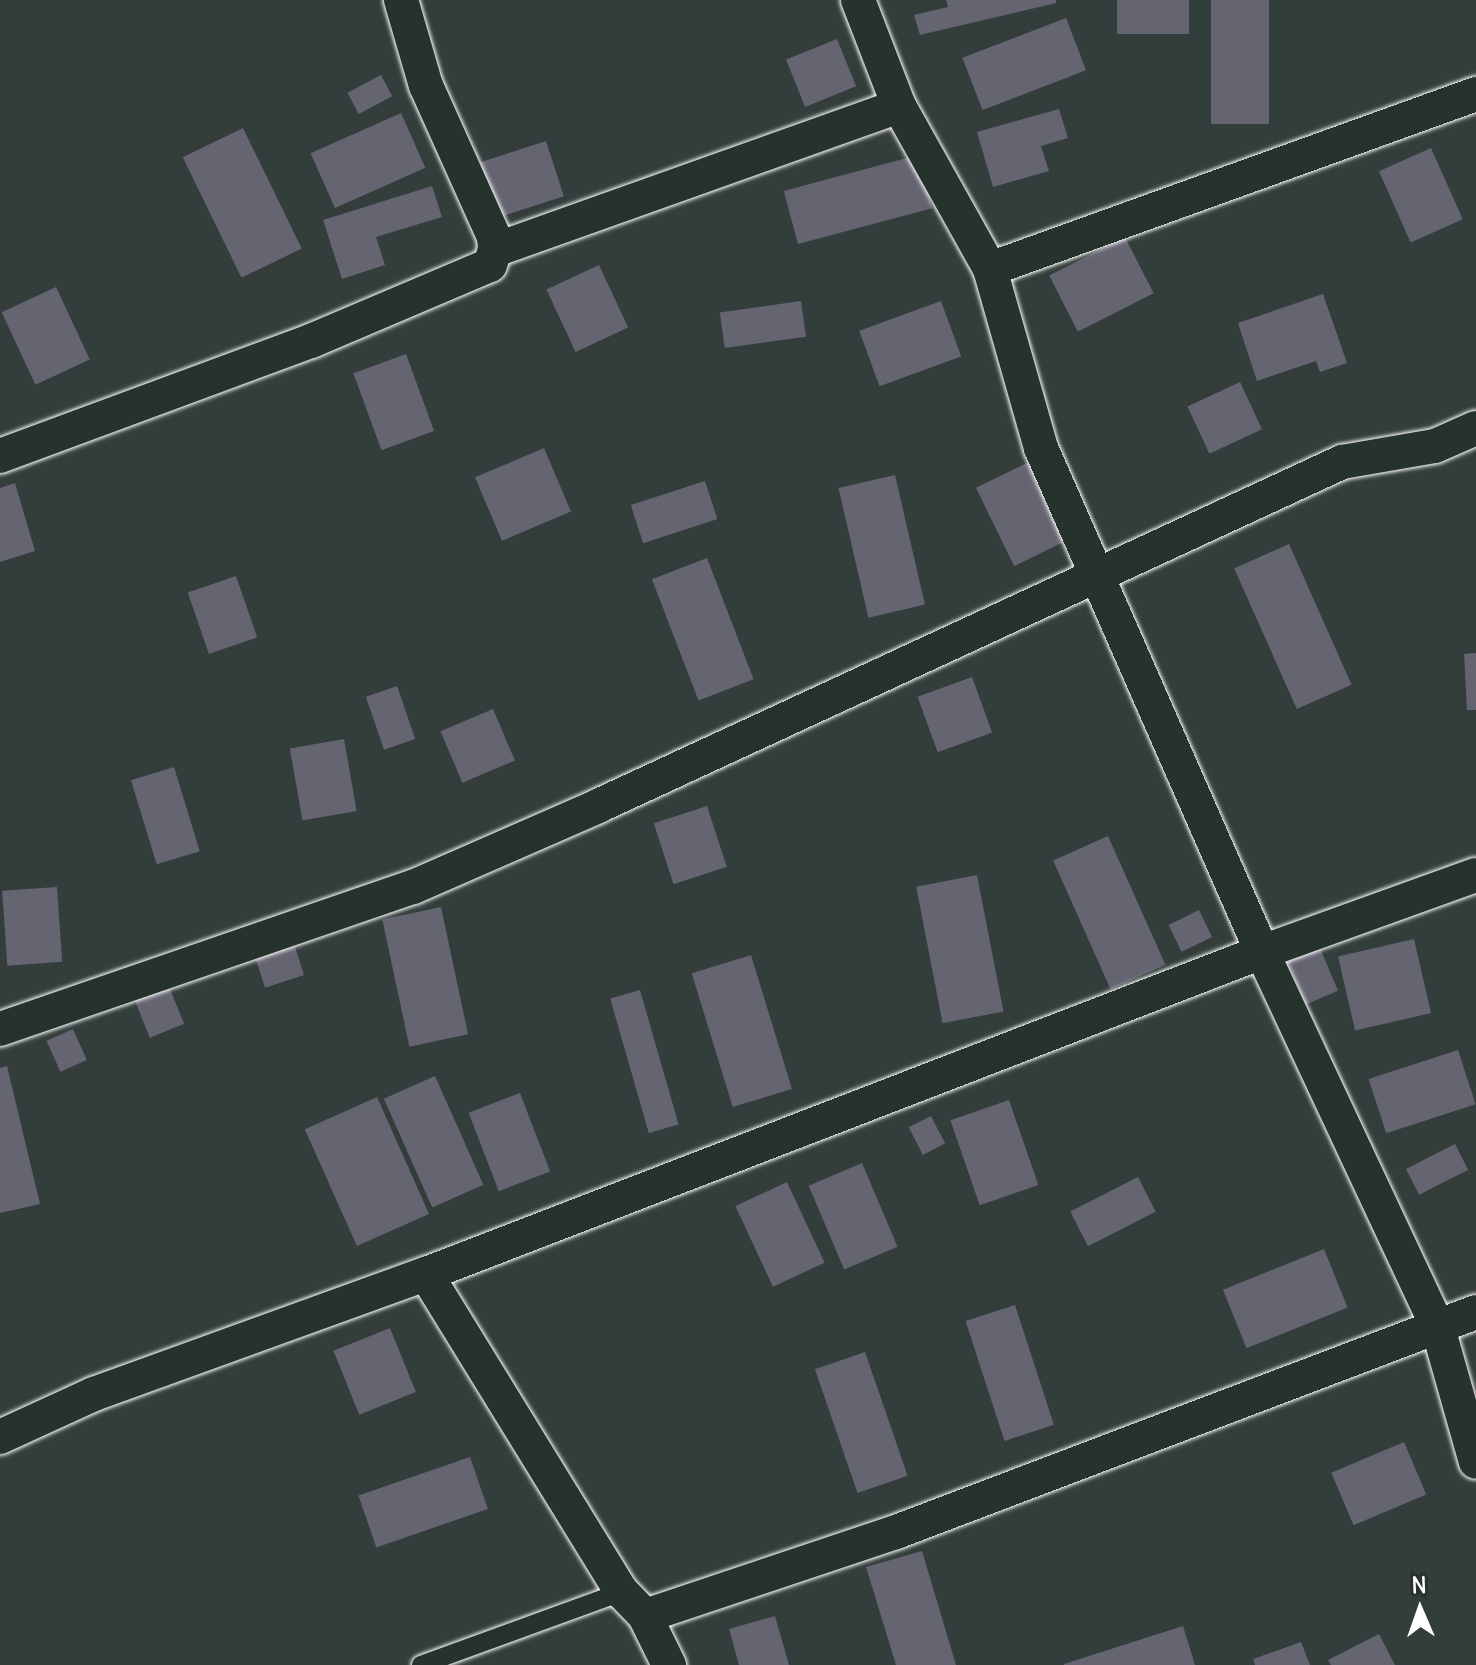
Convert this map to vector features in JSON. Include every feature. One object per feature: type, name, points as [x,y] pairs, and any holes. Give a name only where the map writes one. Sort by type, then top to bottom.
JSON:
[{"type":"street","points":[[0,456],[311,341],[490,265],[495,250],[494,237],[426,86],[401,0]]},
{"type":"street","points":[[858,0],[899,106],[990,269],[1041,448],[1262,952],[1438,1328],[1476,1462]]},
{"type":"street","points":[[990,269],[1476,94]]},
{"type":"street","points":[[495,250],[899,106]]},
{"type":"street","points":[[3,1020],[413,887],[598,806],[1342,462],[1435,446],[1476,428]]},
{"type":"street","points":[[0,1437],[94,1394],[426,1274],[1262,952],[1476,875]]},
{"type":"street","points":[[426,1274],[634,1604],[669,1665]]},
{"type":"street","points":[[634,1604],[896,1532],[1476,1312]]},
{"type":"lane","points":[[421,1665],[634,1604]]},
{"type":"building","points":[[946,0],[1056,0],[1056,3],[920,35],[914,15],[948,7]]},
{"type":"building","points":[[1117,0],[1189,0],[1189,34],[1117,34]]},
{"type":"building","points":[[1211,0],[1269,0],[1269,124],[1211,124]]},
{"type":"building","points":[[1066,18],[1086,70],[982,110],[962,58]]},
{"type":"building","points":[[837,39],[856,86],[805,107],[786,60]]},
{"type":"building","points":[[381,75],[392,96],[359,114],[347,93]]},
{"type":"building","points":[[1059,109],[1068,138],[1041,146],[1049,171],[993,187],[977,132]]},
{"type":"building","points":[[401,113],[425,168],[335,208],[311,153]]},
{"type":"building","points":[[243,128],[302,248],[242,278],[183,157]]},
{"type":"building","points":[[546,141],[564,196],[498,217],[480,162]]},
{"type":"building","points":[[1431,148],[1463,219],[1411,242],[1379,171]]},
{"type":"building","points":[[918,155],[932,208],[798,244],[784,191]]},
{"type":"building","points":[[432,186],[442,217],[376,237],[385,265],[342,279],[323,220]]},
{"type":"building","points":[[1125,237],[1154,293],[1078,332],[1049,276]]},
{"type":"building","points":[[599,265],[628,328],[576,352],[546,290]]},
{"type":"building","points":[[56,287],[90,360],[35,385],[2,312]]},
{"type":"building","points":[[1323,294],[1347,363],[1320,372],[1316,361],[1257,381],[1238,323]]},
{"type":"building","points":[[801,301],[806,337],[725,348],[720,312]]},
{"type":"building","points":[[941,301],[961,356],[879,386],[859,331]]},
{"type":"building","points":[[406,354],[434,431],[381,450],[353,373]]},
{"type":"building","points":[[1240,382],[1262,429],[1209,454],[1187,407]]},
{"type":"building","points":[[544,448],[571,512],[502,541],[475,477]]},
{"type":"building","points":[[1029,462],[1067,540],[1014,566],[976,488]]},
{"type":"building","points":[[895,475],[925,605],[868,618],[838,488]]},
{"type":"building","points":[[705,481],[717,519],[643,543],[631,505]]},
{"type":"building","points":[[15,483],[35,551],[0,562],[0,488]]},
{"type":"building","points":[[1289,544],[1352,685],[1297,709],[1234,568]]},
{"type":"building","points":[[707,558],[754,679],[699,701],[652,579]]},
{"type":"building","points":[[236,576],[257,637],[209,654],[188,593]]},
{"type":"building","points":[[1476,653],[1476,710],[1467,710],[1464,654]]},
{"type":"building","points":[[972,677],[992,732],[938,752],[917,697]]},
{"type":"building","points":[[397,686],[415,739],[384,750],[366,697]]},
{"type":"building","points":[[493,709],[515,761],[462,783],[441,731]]},
{"type":"building","points":[[344,739],[357,811],[303,820],[290,749]]},
{"type":"building","points":[[174,767],[200,851],[157,864],[131,780]]},
{"type":"building","points":[[707,806],[727,867],[674,884],[654,823]]},
{"type":"building","points":[[1108,836],[1165,965],[1111,989],[1053,860]]},
{"type":"building","points":[[977,875],[1004,1011],[943,1023],[916,887]]},
{"type":"building","points":[[57,887],[62,962],[7,966],[2,891]]},
{"type":"building","points":[[441,907],[468,1034],[409,1047],[382,919]]},
{"type":"building","points":[[1199,910],[1212,937],[1182,952],[1168,925]]},
{"type":"building","points":[[292,938],[304,975],[265,988],[253,951]]},
{"type":"building","points":[[1414,939],[1431,1013],[1355,1031],[1338,957]]},
{"type":"building","points":[[1317,941],[1338,991],[1306,1004],[1285,955]]},
{"type":"building","points":[[751,955],[792,1089],[733,1107],[692,973]]},
{"type":"building","points":[[168,984],[184,1024],[150,1038],[134,998]]},
{"type":"building","points":[[640,990],[679,1125],[649,1133],[610,999]]},
{"type":"building","points":[[73,1029],[87,1060],[60,1072],[47,1041]]},
{"type":"building","points":[[1458,1050],[1476,1104],[1386,1133],[1369,1079]]},
{"type":"building","points":[[7,1066],[40,1204],[0,1213],[0,1068]]},
{"type":"building","points":[[435,1076],[483,1185],[432,1207],[384,1099]]},
{"type":"building","points":[[520,1093],[550,1171],[499,1191],[469,1113]]},
{"type":"building","points":[[377,1097],[429,1214],[357,1246],[305,1129]]},
{"type":"building","points":[[1009,1100],[1038,1185],[980,1205],[950,1120]]},
{"type":"building","points":[[931,1116],[945,1144],[923,1155],[909,1127]]},
{"type":"building","points":[[1455,1144],[1468,1170],[1419,1195],[1406,1169]]},
{"type":"building","points":[[862,1163],[898,1247],[844,1269],[809,1186]]},
{"type":"building","points":[[1138,1177],[1156,1212],[1088,1246],[1070,1212]]},
{"type":"building","points":[[787,1182],[825,1263],[773,1287],[735,1206]]},
{"type":"building","points":[[1324,1249],[1348,1307],[1247,1348],[1223,1290]]},
{"type":"building","points":[[1015,1305],[1054,1425],[1004,1441],[966,1321]]},
{"type":"building","points":[[390,1328],[416,1392],[359,1415],[333,1351]]},
{"type":"building","points":[[865,1352],[908,1476],[858,1493],[815,1369]]},
{"type":"building","points":[[1404,1442],[1426,1494],[1354,1525],[1331,1473]]},
{"type":"building","points":[[470,1457],[488,1509],[376,1547],[358,1495]]},
{"type":"building","points":[[922,1551],[956,1665],[896,1665],[866,1567]]},
{"type":"building","points":[[775,1616],[789,1665],[739,1665],[729,1629]]},
{"type":"building","points":[[1183,1626],[1195,1665],[1064,1665],[1064,1664]]},
{"type":"building","points":[[1379,1634],[1395,1665],[1331,1665],[1328,1660]]},
{"type":"building","points":[[1301,1642],[1310,1665],[1255,1665],[1253,1659]]}]
